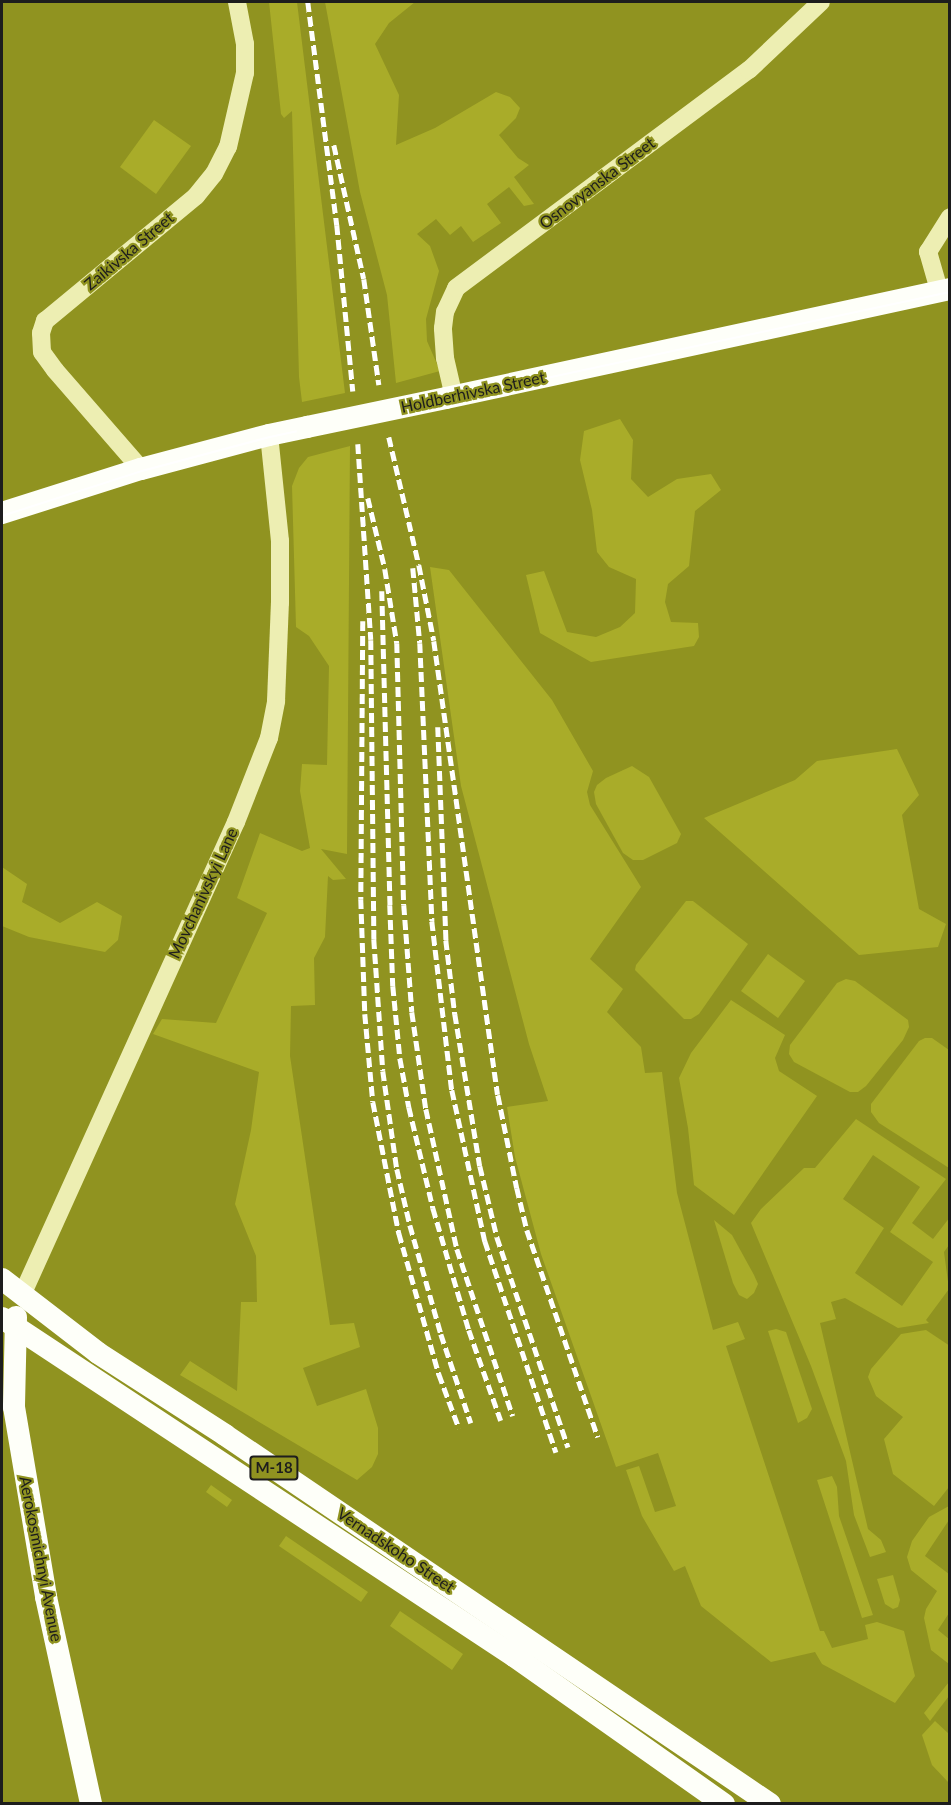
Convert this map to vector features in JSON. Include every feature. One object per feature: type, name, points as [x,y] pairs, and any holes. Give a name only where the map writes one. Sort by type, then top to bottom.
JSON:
[{"type":"main road","name":"Holdberhivska Street","points":[[2,513],[141,468],[269,435],[944,290]]},
{"type":"main road","name":"М-18","points":[[2,1279],[22,1295]]},
{"type":"main road","name":"Movchanivskyi Lane","points":[[6,1329],[22,1295]]},
{"type":"main road","name":"Vernadskoho Street","points":[[22,1295],[98,1353],[225,1435],[770,1803]]},
{"type":"main road","name":"Vernadskoho Street","points":[[6,1329],[514,1656],[724,1803]]},
{"type":"main road","name":"Aerokosmichnyi Avenue","points":[[6,1329],[14,1380],[14,1407],[38,1557],[91,1803]]},
{"type":"street","name":"Zaikivska Street","points":[[141,468],[55,370],[42,352],[41,333],[45,321],[196,196],[214,174],[228,147],[245,73],[245,44],[237,2]]},
{"type":"street","name":"Osnovyanska Street","points":[[450,397],[443,328],[445,312],[456,288],[748,70],[821,2]]},
{"type":"street","points":[[944,290],[928,252],[950,217]]},
{"type":"street","name":"Movchanivskyi Lane","points":[[22,1295],[236,822],[269,738],[276,701],[280,541],[269,435]]},
{"type":"shaded area","points":[[269,2],[297,2],[345,393],[302,402],[299,377],[292,111],[284,118],[281,114]]},
{"type":"shaded area","points":[[325,2],[415,2],[389,23],[375,44],[399,95],[396,145],[435,128],[496,92],[510,97],[520,108],[516,118],[499,135],[518,158],[529,165],[514,177],[534,204],[524,206],[509,187],[487,204],[501,223],[473,242],[461,226],[450,235],[436,219],[417,234],[430,246],[439,271],[426,319],[427,341],[440,371],[396,383],[387,295],[360,192]]},
{"type":"shaded area","points":[[154,120],[191,146],[156,194],[120,167]]},
{"type":"shaded area","points":[[620,419],[633,440],[631,479],[648,497],[677,479],[711,474],[721,490],[695,511],[689,566],[668,584],[665,602],[671,622],[698,623],[699,637],[694,646],[591,662],[540,633],[526,575],[544,571],[567,632],[596,637],[620,627],[635,613],[636,579],[609,567],[597,552],[592,510],[580,460],[584,431]]},
{"type":"shaded area","points":[[350,446],[347,854],[321,849],[346,879],[333,880],[328,876],[325,937],[314,958],[315,1005],[291,1006],[290,1056],[330,1325],[354,1323],[360,1347],[303,1368],[317,1406],[366,1389],[378,1428],[378,1454],[372,1467],[357,1480],[180,1375],[190,1361],[237,1391],[241,1302],[257,1302],[256,1256],[235,1204],[251,1130],[259,1072],[153,1034],[162,1019],[216,1023],[267,913],[237,898],[260,833],[302,851],[310,848],[300,791],[302,764],[327,765],[329,666],[309,636],[296,627],[292,486],[299,468],[308,457]]},
{"type":"shaded area","points":[[430,567],[449,570],[552,700],[593,771],[587,792],[590,805],[641,887],[590,959],[623,989],[607,1012],[641,1047],[645,1073],[662,1072],[677,1193],[713,1330],[738,1322],[745,1339],[726,1346],[820,1631],[824,1631],[832,1648],[868,1639],[865,1625],[877,1622],[904,1631],[915,1676],[895,1703],[822,1664],[815,1652],[771,1662],[701,1606],[685,1566],[674,1571],[642,1516],[626,1470],[639,1466],[655,1512],[676,1506],[658,1453],[616,1467],[541,1254],[515,1157],[507,1107],[548,1101],[529,1044],[461,786]]},
{"type":"shaded area","points":[[897,749],[919,795],[902,815],[919,909],[946,924],[938,947],[859,955],[704,818],[795,780],[817,761]]},
{"type":"shaded area","points":[[632,766],[649,777],[681,834],[677,843],[643,860],[633,860],[623,853],[596,804],[594,792],[597,785],[606,778]]},
{"type":"shaded area","points":[[2,867],[27,884],[22,902],[60,923],[97,902],[122,916],[118,940],[105,952],[29,937],[2,926]]},
{"type":"shaded area","points":[[686,901],[693,901],[748,944],[699,1014],[691,1019],[684,1019],[635,970],[636,965]]},
{"type":"shaded area","points":[[768,954],[805,981],[778,1018],[741,991]]},
{"type":"shaded area","points":[[846,979],[855,981],[908,1020],[909,1027],[903,1040],[866,1086],[858,1092],[850,1092],[794,1062],[789,1054],[790,1045],[837,983]]},
{"type":"shaded area","points":[[731,1000],[785,1035],[775,1058],[779,1071],[817,1096],[734,1215],[694,1185],[688,1128],[679,1078],[691,1053]]},
{"type":"shaded area","points":[[932,1038],[949,1050],[949,1168],[879,1123],[871,1112],[871,1104],[919,1041]]},
{"type":"shaded area","points":[[856,1119],[946,1179],[912,1223],[933,1239],[950,1217],[949,1245],[944,1252],[949,1289],[926,1320],[929,1323],[898,1328],[845,1298],[831,1302],[836,1319],[820,1323],[868,1529],[881,1540],[886,1552],[870,1557],[854,1515],[846,1461],[811,1366],[751,1223],[761,1209],[804,1168],[815,1168]],"holes":[[[873,1155],[920,1187],[890,1232],[933,1262],[902,1306],[855,1273],[884,1228],[843,1199]]]},
{"type":"shaded area","points":[[714,1220],[732,1235],[758,1284],[754,1293],[747,1299],[739,1295],[733,1283]]},
{"type":"shaded area","points":[[776,1329],[786,1332],[812,1409],[807,1418],[798,1423],[768,1331]]},
{"type":"shaded area","points":[[926,1330],[950,1346],[949,1487],[934,1506],[893,1474],[884,1439],[903,1417],[876,1396],[868,1377],[871,1369],[901,1334]]},
{"type":"shaded area","points":[[832,1476],[837,1487],[839,1516],[873,1615],[862,1618],[817,1480]]},
{"type":"shaded area","points":[[211,1485],[232,1500],[227,1507],[206,1492]]},
{"type":"shaded area","points":[[949,1506],[949,1520],[925,1556],[949,1574],[949,1613],[938,1630],[949,1639],[949,1664],[931,1650],[924,1618],[926,1609],[937,1591],[911,1570],[907,1557],[912,1541],[929,1517]]},
{"type":"shaded area","points":[[286,1536],[368,1592],[361,1602],[279,1546]]},
{"type":"shaded area","points":[[893,1575],[900,1600],[898,1607],[893,1609],[885,1604],[877,1579]]},
{"type":"shaded area","points":[[400,1611],[463,1654],[452,1670],[390,1626]]},
{"type":"shaded area","points":[[949,1682],[949,1696],[930,1721],[924,1713]]},
{"type":"shaded area","points":[[935,1721],[949,1734],[949,1783],[932,1765],[922,1735]]},
{"type":"tram line","points":[[2,516],[142,471],[270,437],[950,292]]},
{"type":"railway","points":[[308,2],[337,225],[353,391]]},
{"type":"railway","points":[[334,145],[364,279],[379,385]]},
{"type":"railway","points":[[389,437],[434,641],[498,1095],[517,1188],[527,1230],[598,1437]]},
{"type":"railway","points":[[358,444],[371,640],[374,939],[383,1071],[397,1169],[410,1225],[441,1334],[471,1423]]},
{"type":"railway","points":[[368,498],[385,569],[397,643],[404,905],[412,1012],[426,1109],[457,1249],[513,1416]]},
{"type":"railway","points":[[413,568],[420,643],[432,921],[452,1090],[485,1241],[556,1452]]},
{"type":"railway","points":[[382,591],[393,986],[400,1058],[433,1208],[469,1330],[501,1421]]},
{"type":"railway","points":[[363,621],[361,899],[365,1014],[373,1102],[399,1233],[439,1374],[459,1428]]},
{"type":"railway","points":[[438,727],[446,940],[455,1014],[480,1166],[497,1237],[568,1447]]}]
